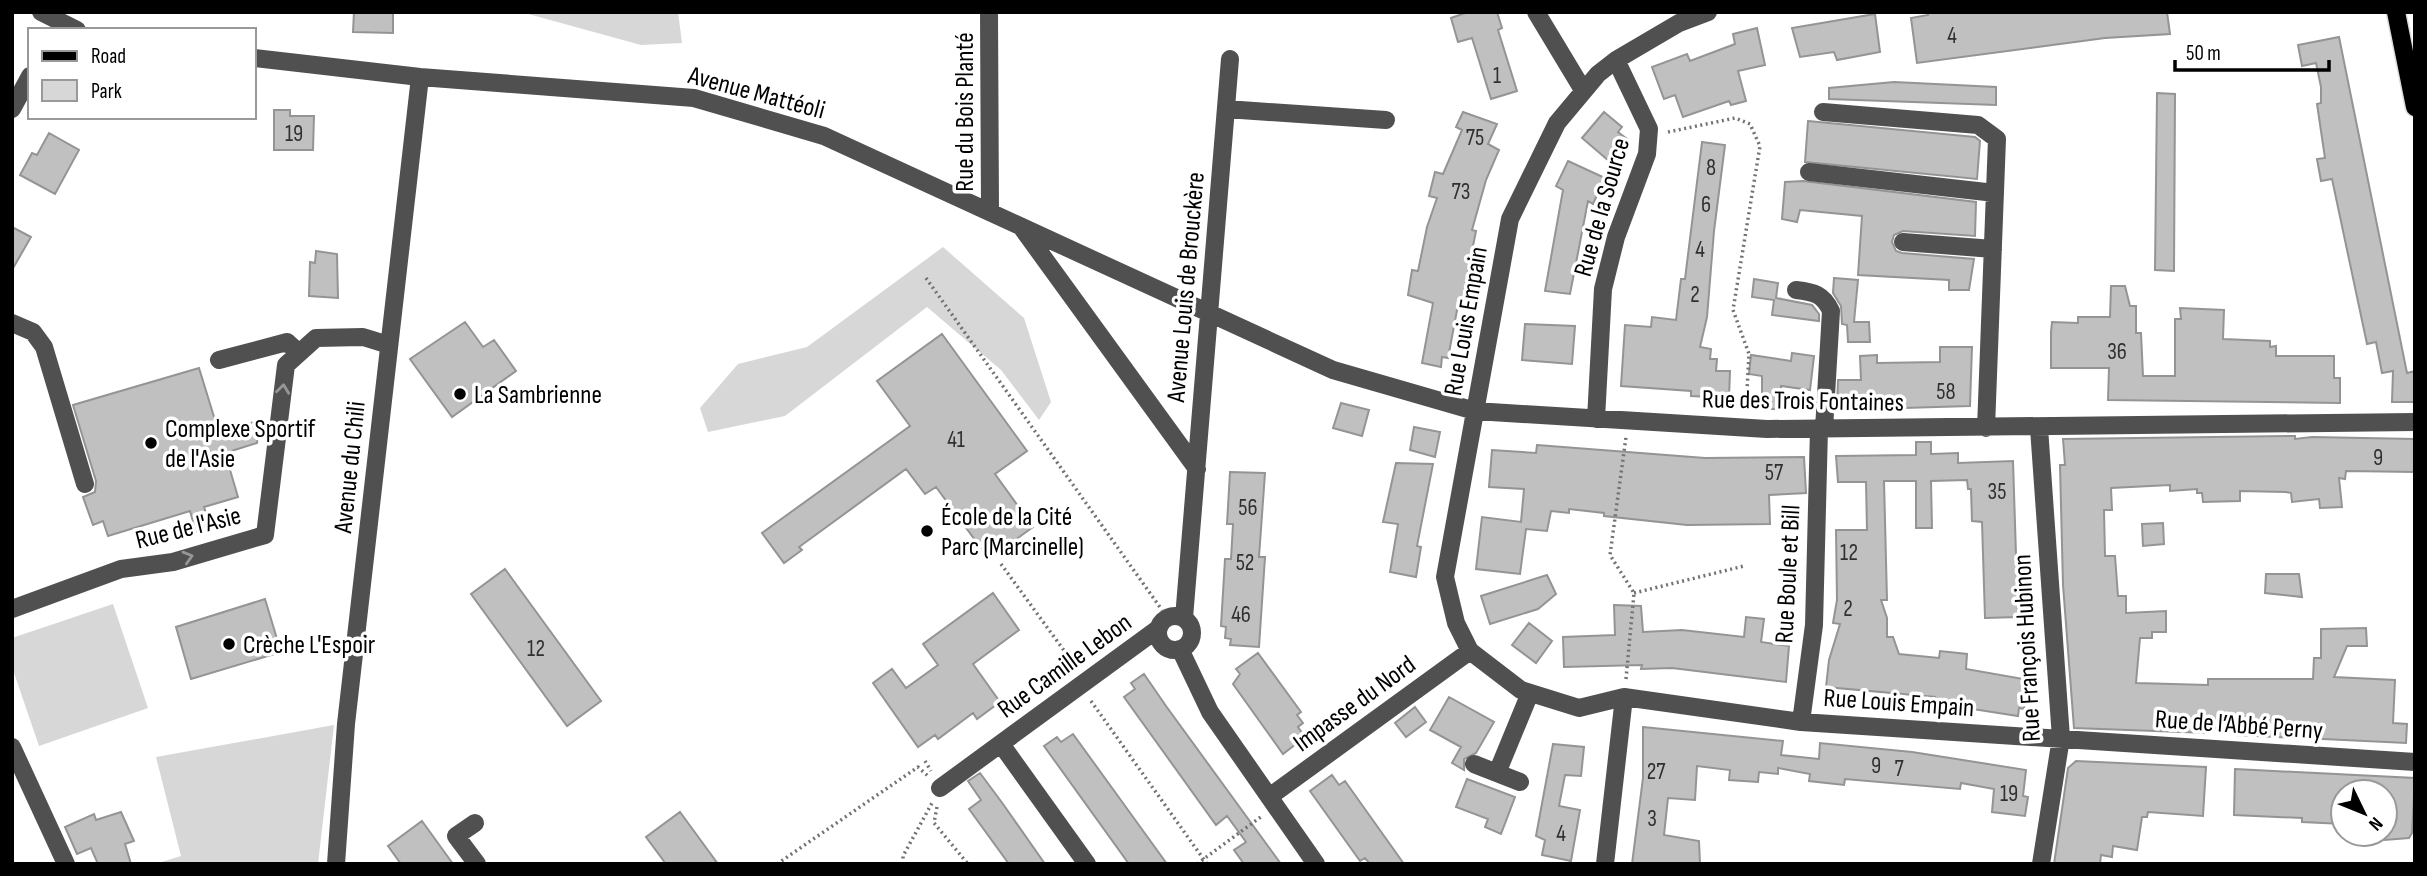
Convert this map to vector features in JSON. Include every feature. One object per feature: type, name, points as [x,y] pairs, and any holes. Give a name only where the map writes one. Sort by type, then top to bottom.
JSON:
[{"type":"main road","points":[[2396,12],[2415,107]]},
{"type":"street","points":[[41,12],[57,25]]},
{"type":"street","name":"Rue du Bois Planté","points":[[989,12],[990,211]]},
{"type":"street","points":[[1536,12],[1583,90]]},
{"type":"street","name":"Rue Louis Empain","points":[[1709,12],[1679,23],[1616,60],[1583,90],[1547,141],[1510,219],[1445,577],[1456,622],[1470,651],[1521,690],[1579,708],[1624,696],[1801,722],[2061,738]]},
{"type":"street","name":"Avenue Mattéoli","points":[[256,58],[420,77],[694,98],[824,136],[1209,313]]},
{"type":"street","name":"Avenue Louis de Brouckère","points":[[1170,621],[1197,469],[1230,59]]},
{"type":"street","name":"Rue de la Source","points":[[1596,419],[1603,289],[1616,237],[1647,154],[1649,129],[1616,60]]},
{"type":"street","name":"Avenue du Chili","points":[[336,864],[346,724],[420,77]]},
{"type":"street","points":[[12,110],[28,80]]},
{"type":"street","points":[[1226,108],[1386,120]]},
{"type":"street","points":[[1823,113],[1978,125],[1997,139],[1986,428]]},
{"type":"street","points":[[1809,172],[1995,193]]},
{"type":"street","name":"Avenue Louis de Brouckère","points":[[1020,226],[1197,469]]},
{"type":"street","points":[[1903,242],[1993,249]]},
{"type":"street","name":"Rue Boule et Bill","points":[[1796,290],[1814,292],[1826,299],[1831,311],[1822,429],[1814,625],[1801,722]]},
{"type":"street","name":"Rue des Trois Fontaines","points":[[1209,313],[1333,370],[1475,411],[1745,428],[1822,429],[2415,422]]},
{"type":"street","points":[[12,323],[33,332],[44,347],[85,484]]},
{"type":"street","points":[[219,360],[287,342],[299,353],[316,338],[363,337],[389,345]]},
{"type":"street","name":"Rue de l'Asie","points":[[12,609],[121,569],[173,562],[265,535],[286,365],[299,353]]},
{"type":"street","name":"Rue François Hubinon","points":[[2039,428],[2061,738],[2041,864]]},
{"type":"street","points":[[1170,621],[1192,631],[1187,645],[1180,649],[1163,645],[1158,637],[1170,621]]},
{"type":"street","name":"Rue Camille Lebon","points":[[940,788],[1170,621]]},
{"type":"street","points":[[1180,649],[1210,712],[1316,864]]},
{"type":"street","name":"Impasse du Nord","points":[[1272,802],[1470,651]]},
{"type":"street","points":[[1497,773],[1530,693]]},
{"type":"street","points":[[1605,864],[1624,696]]},
{"type":"street","name":"Rue de l’Abbé Perny","points":[[2061,738],[2415,762]]},
{"type":"street","name":"Rue Camille Lebon","points":[[1001,744],[1087,864]]},
{"type":"street","points":[[12,747],[66,864]]},
{"type":"street","points":[[1474,764],[1520,782]]},
{"type":"street","points":[[475,823],[456,836],[477,864]]},
{"type":"path","points":[[1648,136],[1735,118],[1750,124],[1760,146],[1733,310],[1749,354],[1745,428]]},
{"type":"path","points":[[926,278],[1170,621]]},
{"type":"path","points":[[1624,696],[1634,593],[1610,555],[1629,421]]},
{"type":"path","points":[[1001,564],[1207,864]]},
{"type":"path","points":[[1634,593],[1744,566]]},
{"type":"path","points":[[925,761],[940,788],[934,823],[968,864]]},
{"type":"path","points":[[776,864],[918,767],[940,788]]},
{"type":"path","points":[[903,864],[903,856],[940,788]]},
{"type":"path","points":[[1197,864],[1272,802]]},
{"type":"green space","points":[[521,12],[678,12],[682,43],[641,45]]},
{"type":"green space","points":[[943,247],[1024,318],[1051,402],[1039,420],[1001,370],[927,307],[785,416],[708,432],[700,408],[738,364],[807,347]]},
{"type":"green space","points":[[113,604],[148,708],[39,746],[12,667],[12,638]]},
{"type":"green space","points":[[334,725],[318,864],[155,864],[181,856],[156,757]]},
{"type":"building","points":[[354,12],[393,12],[393,33],[353,32]]},
{"type":"building","points":[[1468,12],[1497,12],[1502,28],[1498,30],[1517,91],[1491,99],[1472,38],[1458,42],[1451,18]]},
{"type":"building","points":[[1928,12],[2167,12],[2170,34],[2105,38],[1917,63],[1911,18],[1928,15]]},
{"type":"building","points":[[1875,14],[1880,52],[1837,60],[1834,52],[1800,57],[1792,28]]},
{"type":"building","points":[[1757,28],[1765,65],[1738,71],[1746,101],[1731,105],[1729,101],[1683,117],[1675,95],[1664,99],[1652,67],[1687,54],[1690,61],[1735,44],[1733,34]]},
{"type":"building","points":[[2339,37],[2407,373],[2415,371],[2415,402],[2392,402],[2393,371],[2382,373],[2376,342],[2367,344],[2332,179],[2321,181],[2317,159],[2325,158],[2317,104],[2321,103],[2321,87],[2316,63],[2302,66],[2298,45]]},
{"type":"building","points":[[1894,82],[1996,87],[1996,105],[1829,99],[1829,88]]},
{"type":"building","points":[[2157,93],[2175,94],[2174,271],[2155,270]]},
{"type":"building","points":[[274,110],[290,110],[290,116],[314,116],[313,150],[274,150]]},
{"type":"building","points":[[1463,112],[1497,124],[1488,144],[1499,150],[1486,180],[1472,230],[1476,231],[1461,306],[1458,305],[1448,358],[1442,357],[1441,367],[1422,363],[1433,303],[1408,295],[1412,270],[1418,271],[1427,227],[1437,198],[1429,196],[1435,172],[1443,174],[1462,130],[1456,127]]},
{"type":"building","points":[[1604,112],[1622,127],[1618,132],[1627,139],[1609,161],[1582,138]]},
{"type":"building","points":[[1808,121],[1975,137],[1980,141],[1977,179],[1805,162]]},
{"type":"building","points":[[49,133],[79,150],[55,194],[20,175],[32,153],[37,155]]},
{"type":"building","points":[[1702,142],[1725,145],[1707,317],[1700,347],[1711,349],[1710,359],[1717,359],[1716,371],[1730,371],[1729,398],[1691,396],[1691,391],[1621,386],[1625,325],[1651,327],[1652,317],[1676,320],[1681,279],[1685,279]]},
{"type":"building","points":[[1568,161],[1605,178],[1593,204],[1588,201],[1570,294],[1545,291],[1563,190],[1556,186]]},
{"type":"building","points":[[1803,181],[1976,202],[1975,236],[1903,231],[1894,235],[1892,242],[1896,251],[1902,253],[1974,259],[1969,290],[1949,290],[1949,280],[1858,275],[1862,216],[1800,210],[1797,222],[1782,219],[1785,182]]},
{"type":"building","points":[[12,227],[31,237],[12,270]]},
{"type":"building","points":[[316,251],[337,254],[338,298],[309,296],[310,262],[315,263]]},
{"type":"building","points":[[1834,278],[1858,280],[1854,322],[1869,322],[1870,342],[1848,342],[1847,325],[1842,324],[1841,306],[1833,293]]},
{"type":"building","points":[[1754,279],[1778,283],[1776,298],[1812,305],[1819,314],[1819,321],[1772,315],[1774,300],[1752,297]]},
{"type":"building","points":[[2111,286],[2125,286],[2130,306],[2136,306],[2136,333],[2141,333],[2143,376],[2175,376],[2175,319],[2181,319],[2180,308],[2224,310],[2223,339],[2270,341],[2270,347],[2276,346],[2276,356],[2334,356],[2334,378],[2340,378],[2340,403],[2108,400],[2109,368],[2051,368],[2051,332],[2052,322],[2078,323],[2078,317],[2110,317]]},
{"type":"building","name":"La Sambrienne","points":[[465,322],[483,347],[494,340],[516,371],[452,417],[410,359]]},
{"type":"building","points":[[1525,324],[1575,326],[1572,364],[1522,360]]},
{"type":"building","points":[[942,334],[1027,451],[995,474],[1033,527],[989,559],[936,487],[925,494],[906,469],[799,547],[802,550],[784,563],[762,533],[910,426],[877,381]]},
{"type":"building","points":[[1940,347],[1972,347],[1970,406],[1837,410],[1838,380],[1861,380],[1860,356],[1877,355],[1877,363],[1940,362]]},
{"type":"building","points":[[1792,353],[1814,356],[1810,390],[1781,386],[1781,409],[1762,409],[1762,376],[1749,374],[1751,355],[1791,361]]},
{"type":"building","name":"Complexe Sportif de l'Asie","points":[[199,368],[219,433],[260,420],[257,443],[225,453],[238,497],[204,507],[211,527],[196,532],[190,511],[108,536],[103,521],[93,525],[83,497],[95,492],[96,481],[73,405]]},
{"type":"building","points":[[1341,403],[1369,410],[1362,436],[1333,428]]},
{"type":"building","points":[[1414,427],[1440,432],[1435,457],[1410,450]]},
{"type":"building","points":[[2295,436],[2295,439],[2415,439],[2415,472],[2346,471],[2345,479],[2339,478],[2342,507],[2320,508],[2319,499],[2292,502],[2291,493],[2286,492],[2240,491],[2240,501],[2203,502],[2202,493],[2197,493],[2197,489],[2170,491],[2170,485],[2111,488],[2112,510],[2104,510],[2105,556],[2115,556],[2118,596],[2126,596],[2126,613],[2166,611],[2166,632],[2152,632],[2152,638],[2140,638],[2136,683],[2208,685],[2208,679],[2313,679],[2314,658],[2321,658],[2321,629],[2366,628],[2367,646],[2347,646],[2334,677],[2395,680],[2393,723],[2407,724],[2406,743],[2236,735],[2236,729],[2208,728],[2208,733],[2074,728],[2063,585],[2060,465],[2065,465],[2063,439]]},
{"type":"building","points":[[1916,442],[1931,442],[1931,454],[1958,453],[1958,463],[2013,461],[2018,617],[1985,618],[1982,522],[1972,521],[1971,489],[1968,489],[1967,480],[1931,481],[1932,528],[1916,528],[1916,481],[1884,481],[1887,600],[1881,600],[1887,618],[1887,637],[1893,637],[1899,654],[1939,658],[1940,651],[1967,654],[1966,669],[2029,680],[2024,709],[2019,708],[2018,716],[1934,703],[1935,697],[1826,687],[1829,660],[1840,624],[1833,623],[1837,600],[1836,530],[1867,530],[1866,482],[1838,482],[1836,456],[1916,455]]},
{"type":"building","points":[[1537,445],[1705,458],[1804,457],[1806,493],[1769,495],[1770,524],[1687,525],[1604,516],[1604,513],[1569,509],[1569,513],[1551,511],[1547,531],[1526,529],[1520,574],[1476,569],[1482,517],[1521,522],[1524,489],[1489,487],[1492,450],[1536,453]]},
{"type":"building","points":[[1396,463],[1433,464],[1417,546],[1421,547],[1416,577],[1390,572],[1398,524],[1383,522]]},
{"type":"building","points":[[1230,472],[1265,473],[1259,557],[1265,557],[1259,647],[1230,645],[1231,639],[1225,638],[1226,627],[1221,626],[1225,559],[1231,559],[1233,524],[1227,524]]},
{"type":"building","points":[[2163,523],[2164,544],[2143,546],[2142,524]]},
{"type":"building","points":[[505,569],[601,701],[567,726],[471,594]]},
{"type":"building","points":[[2266,574],[2299,574],[2302,597],[2265,593]]},
{"type":"building","points":[[1547,575],[1556,594],[1538,609],[1490,624],[1481,596]]},
{"type":"building","points":[[993,593],[1019,630],[973,664],[1000,702],[977,719],[973,713],[938,739],[935,735],[918,747],[873,683],[892,669],[906,688],[938,665],[923,644]]},
{"type":"building","name":"Crèche L'Espoir","points":[[265,599],[281,652],[191,679],[176,627]]},
{"type":"building","points":[[1614,605],[1641,606],[1643,632],[1682,630],[1744,637],[1746,617],[1764,619],[1761,642],[1789,646],[1786,682],[1672,668],[1641,669],[1642,665],[1564,667],[1563,637],[1615,635]]},
{"type":"building","points":[[1529,623],[1552,641],[1536,663],[1512,645]]},
{"type":"building","points":[[1258,653],[1301,712],[1297,715],[1303,723],[1298,727],[1305,737],[1283,754],[1233,684],[1240,674],[1236,669]]},
{"type":"building","points":[[1144,674],[1281,864],[1244,864],[1234,850],[1246,842],[1227,816],[1216,825],[1124,697],[1135,689],[1131,683]]},
{"type":"building","points":[[1449,697],[1494,722],[1476,753],[1464,759],[1464,770],[1452,763],[1461,747],[1430,730]]},
{"type":"building","points":[[1415,707],[1426,722],[1406,737],[1395,723]]},
{"type":"building","points":[[1643,727],[1783,741],[1781,755],[1819,759],[1820,743],[1912,752],[2026,770],[2023,796],[2028,797],[2025,816],[1992,812],[1994,789],[1961,783],[1960,789],[1845,779],[1844,785],[1809,781],[1810,774],[1778,768],[1778,774],[1759,772],[1758,782],[1729,780],[1730,770],[1697,766],[1695,800],[1668,798],[1664,835],[1699,841],[1700,864],[1632,864],[1643,778]]},
{"type":"building","points":[[1073,734],[1167,864],[1129,864],[1044,746],[1057,737],[1061,742]]},
{"type":"building","points":[[1553,744],[1584,747],[1581,776],[1565,775],[1559,806],[1580,810],[1571,861],[1542,855],[1545,840],[1536,836]]},
{"type":"building","points":[[2076,761],[2206,767],[2203,816],[2148,812],[2147,817],[2142,817],[2137,850],[2113,846],[2112,857],[2101,855],[2100,864],[2054,864],[2068,768]]},
{"type":"building","points":[[2235,769],[2415,778],[2412,833],[2409,838],[2399,839],[2399,778],[2329,778],[2329,823],[2302,822],[2302,818],[2234,815]]},
{"type":"building","points":[[980,773],[1045,864],[1009,864],[969,809],[981,800],[968,781]]},
{"type":"building","points":[[1332,775],[1339,785],[1345,781],[1404,864],[1370,864],[1365,858],[1360,861],[1310,791]]},
{"type":"building","points":[[1467,779],[1515,797],[1501,834],[1485,827],[1488,819],[1456,807]]},
{"type":"building","points":[[121,812],[134,841],[125,844],[131,864],[98,864],[91,848],[77,854],[65,827],[94,814],[96,820]]},
{"type":"building","points":[[680,812],[718,864],[666,864],[646,837]]},
{"type":"building","points":[[422,821],[453,864],[401,864],[388,846]]},
{"type":"place","name":"La Sambrienne","points":[[460,394]]},
{"type":"place","name":"Complexe Sportif de l'Asie","points":[[151,443]]},
{"type":"place","name":"École de la Cité Parc (Marcinelle)","points":[[927,531]]},
{"type":"place","name":"Crèche L'Espoir","points":[[229,644]]}]
